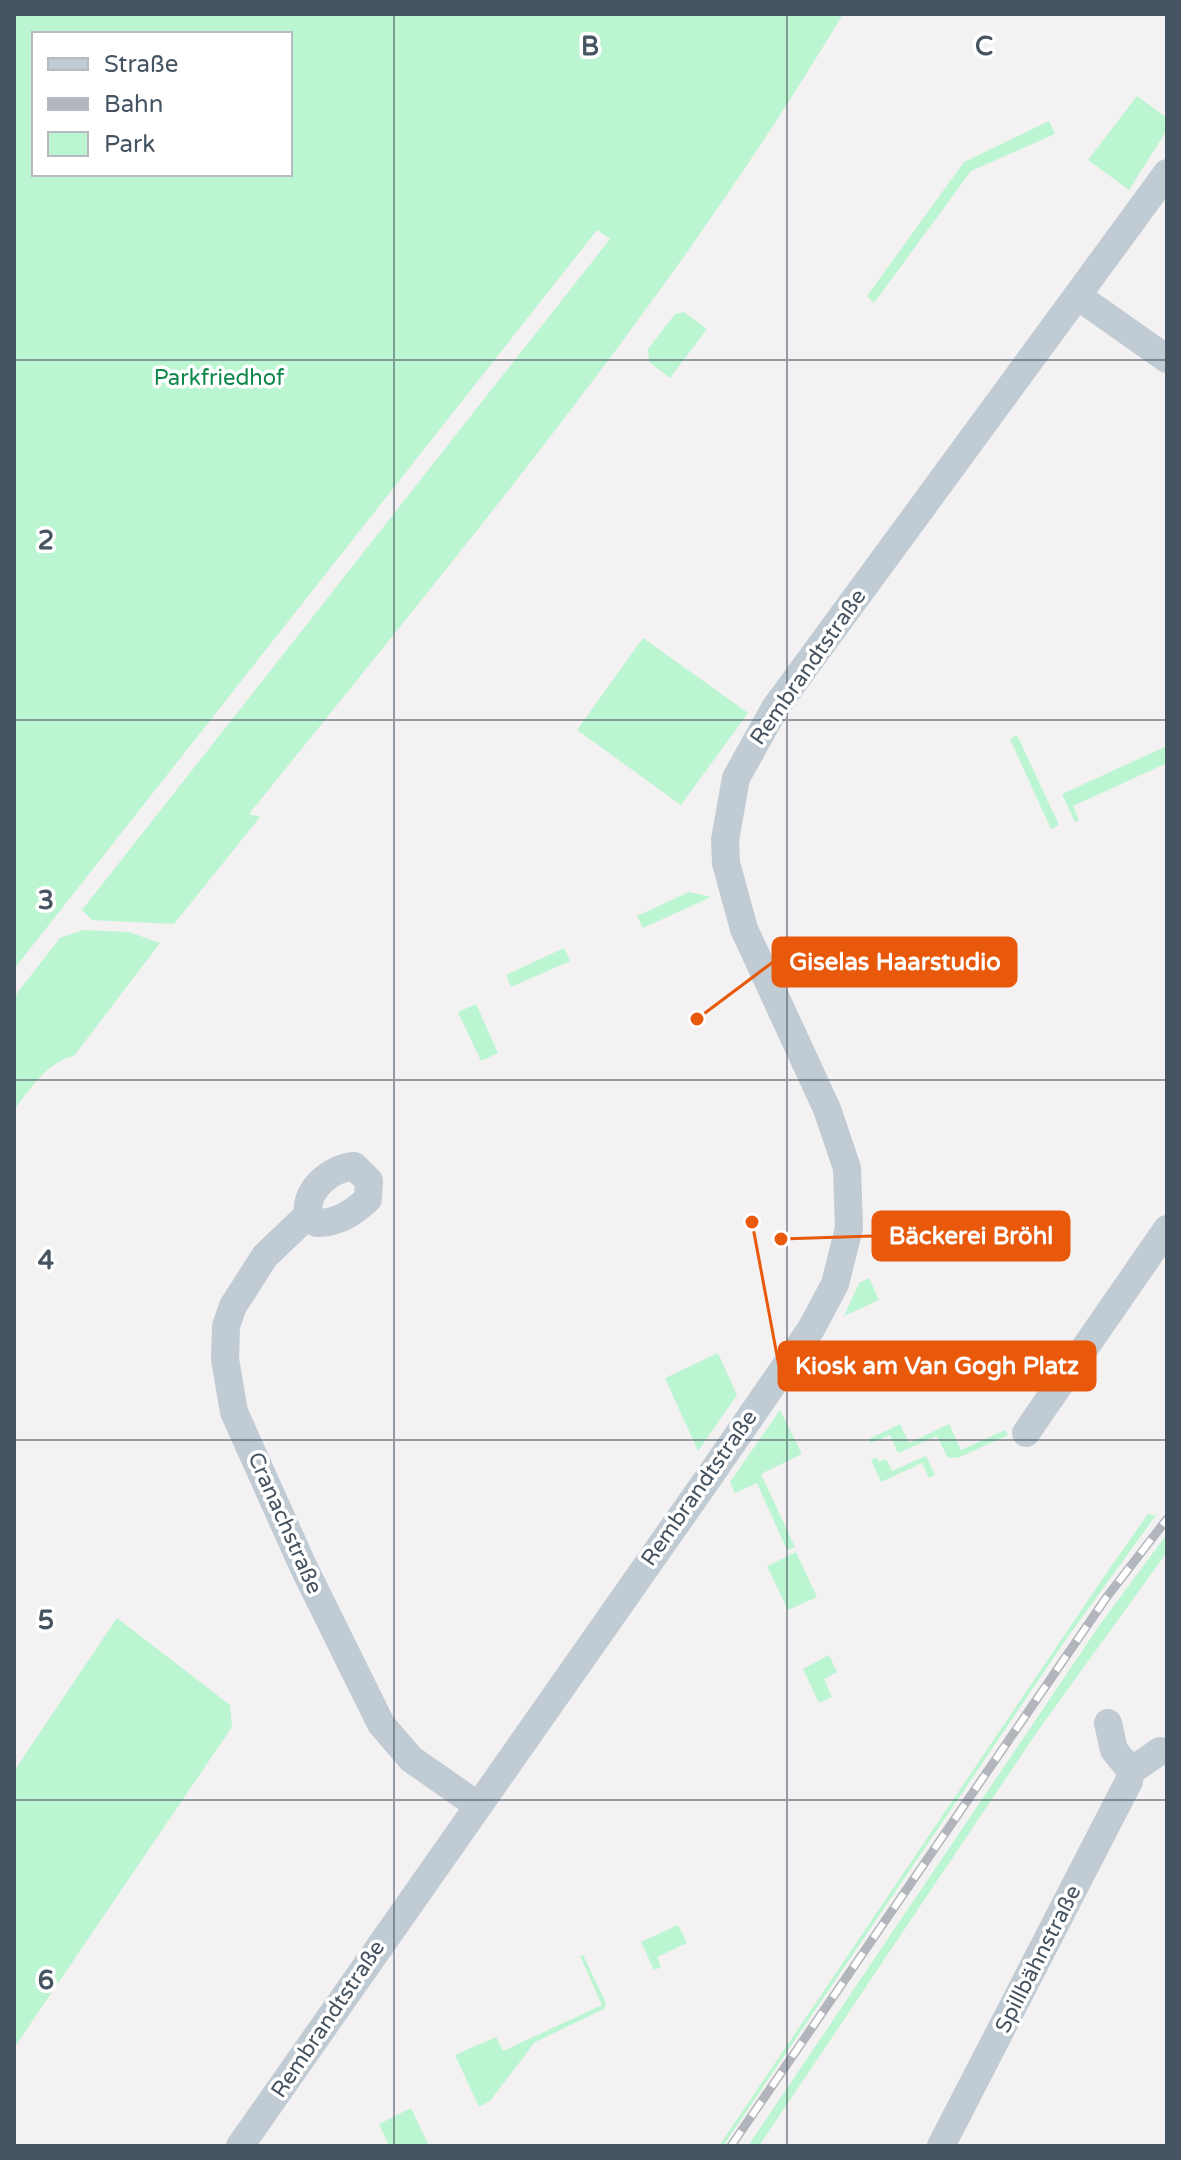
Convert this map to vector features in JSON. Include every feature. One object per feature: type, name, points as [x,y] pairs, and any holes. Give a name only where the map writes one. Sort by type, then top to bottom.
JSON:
[{"type":"street","name":"Rembrandtstraße","points":[[240,2146],[829,1299],[849,1228],[847,1168],[827,1109],[744,929],[729,876],[725,840],[736,778],[775,708],[1167,173]]},
{"type":"street","points":[[1079,297],[1167,359]]},
{"type":"street","name":"Cranachstraße","points":[[308,1215],[265,1256],[233,1306],[226,1326],[225,1359],[234,1412],[372,1709],[411,1759],[477,1805]]},
{"type":"street","points":[[1026,1433],[1167,1229]]},
{"type":"street","points":[[1108,1723],[1114,1750],[1131,1771],[1160,1751]]},
{"type":"street","name":"Spillbähnstraße","points":[[941,2146],[1129,1781],[1131,1771]]},
{"type":"green space","name":"Parkfriedhof","points":[[14,14],[843,14],[777,120],[635,325],[483,522],[249,814],[260,817],[174,924],[92,920],[82,910],[610,239],[597,230],[14,969]]},
{"type":"green space","points":[[1137,96],[1167,118],[1167,130],[1129,190],[1088,160]]},
{"type":"green space","points":[[1049,121],[1055,134],[971,171],[874,303],[867,296],[964,162]]},
{"type":"green space","points":[[684,312],[707,329],[670,378],[649,362],[648,349],[675,314]]},
{"type":"green space","points":[[643,638],[748,713],[681,805],[577,730]]},
{"type":"green space","points":[[1017,735],[1059,825],[1051,829],[1010,739]]},
{"type":"green space","points":[[1167,746],[1167,763],[1073,806],[1079,820],[1075,822],[1062,794]]},
{"type":"green space","points":[[689,892],[711,897],[643,928],[637,916]]},
{"type":"green space","points":[[83,930],[129,932],[160,943],[74,1056],[47,1070],[14,1110],[14,997],[60,938]]},
{"type":"green space","points":[[564,948],[570,961],[511,987],[506,975]]},
{"type":"green space","points":[[476,1004],[498,1053],[481,1061],[458,1012]]},
{"type":"green space","points":[[869,1278],[879,1300],[844,1316],[859,1283]]},
{"type":"green space","points":[[718,1353],[737,1395],[698,1451],[665,1378]]},
{"type":"green space","points":[[780,1410],[802,1454],[761,1474],[795,1547],[787,1550],[757,1483],[735,1493],[730,1482]]},
{"type":"green space","points":[[900,1424],[909,1443],[949,1424],[961,1450],[1005,1430],[1008,1435],[960,1457],[948,1458],[937,1436],[898,1453],[890,1435],[871,1443],[869,1439]]},
{"type":"green space","points":[[926,1456],[935,1475],[929,1478],[922,1463],[881,1482],[871,1460],[876,1457],[879,1462],[886,1459],[892,1471]]},
{"type":"green space","points":[[1159,1511],[1067,1638],[723,2146],[719,2146],[1101,1581],[1148,1514],[1154,1516]]},
{"type":"green space","points":[[1167,1534],[1167,1552],[1037,1732],[759,2146],[748,2146],[1101,1623]]},
{"type":"green space","points":[[796,1552],[817,1597],[788,1610],[767,1566]]},
{"type":"green space","points":[[117,1618],[230,1705],[232,1727],[14,2048],[14,1771]]},
{"type":"green space","points":[[829,1655],[837,1672],[824,1679],[832,1697],[819,1703],[803,1669]]},
{"type":"green space","points":[[678,1925],[687,1943],[657,1957],[661,1967],[654,1970],[641,1942]]},
{"type":"green space","points":[[583,1955],[606,2003],[604,2009],[535,2042],[490,2101],[479,2107],[455,2055],[496,2037],[503,2051],[602,2005],[580,1956]]},
{"type":"green space","points":[[411,2108],[429,2146],[389,2146],[379,2124]]},
{"type":"railway","points":[[731,2146],[1106,1598],[1167,1519]]},
{"type":"place","name":"Giselas Haarstudio","points":[[697,1019]]},
{"type":"place","name":"Kiosk am Van Gogh Platz","points":[[752,1222]]},
{"type":"place","name":"Bäckerei Bröhl","points":[[781,1239]]}]
